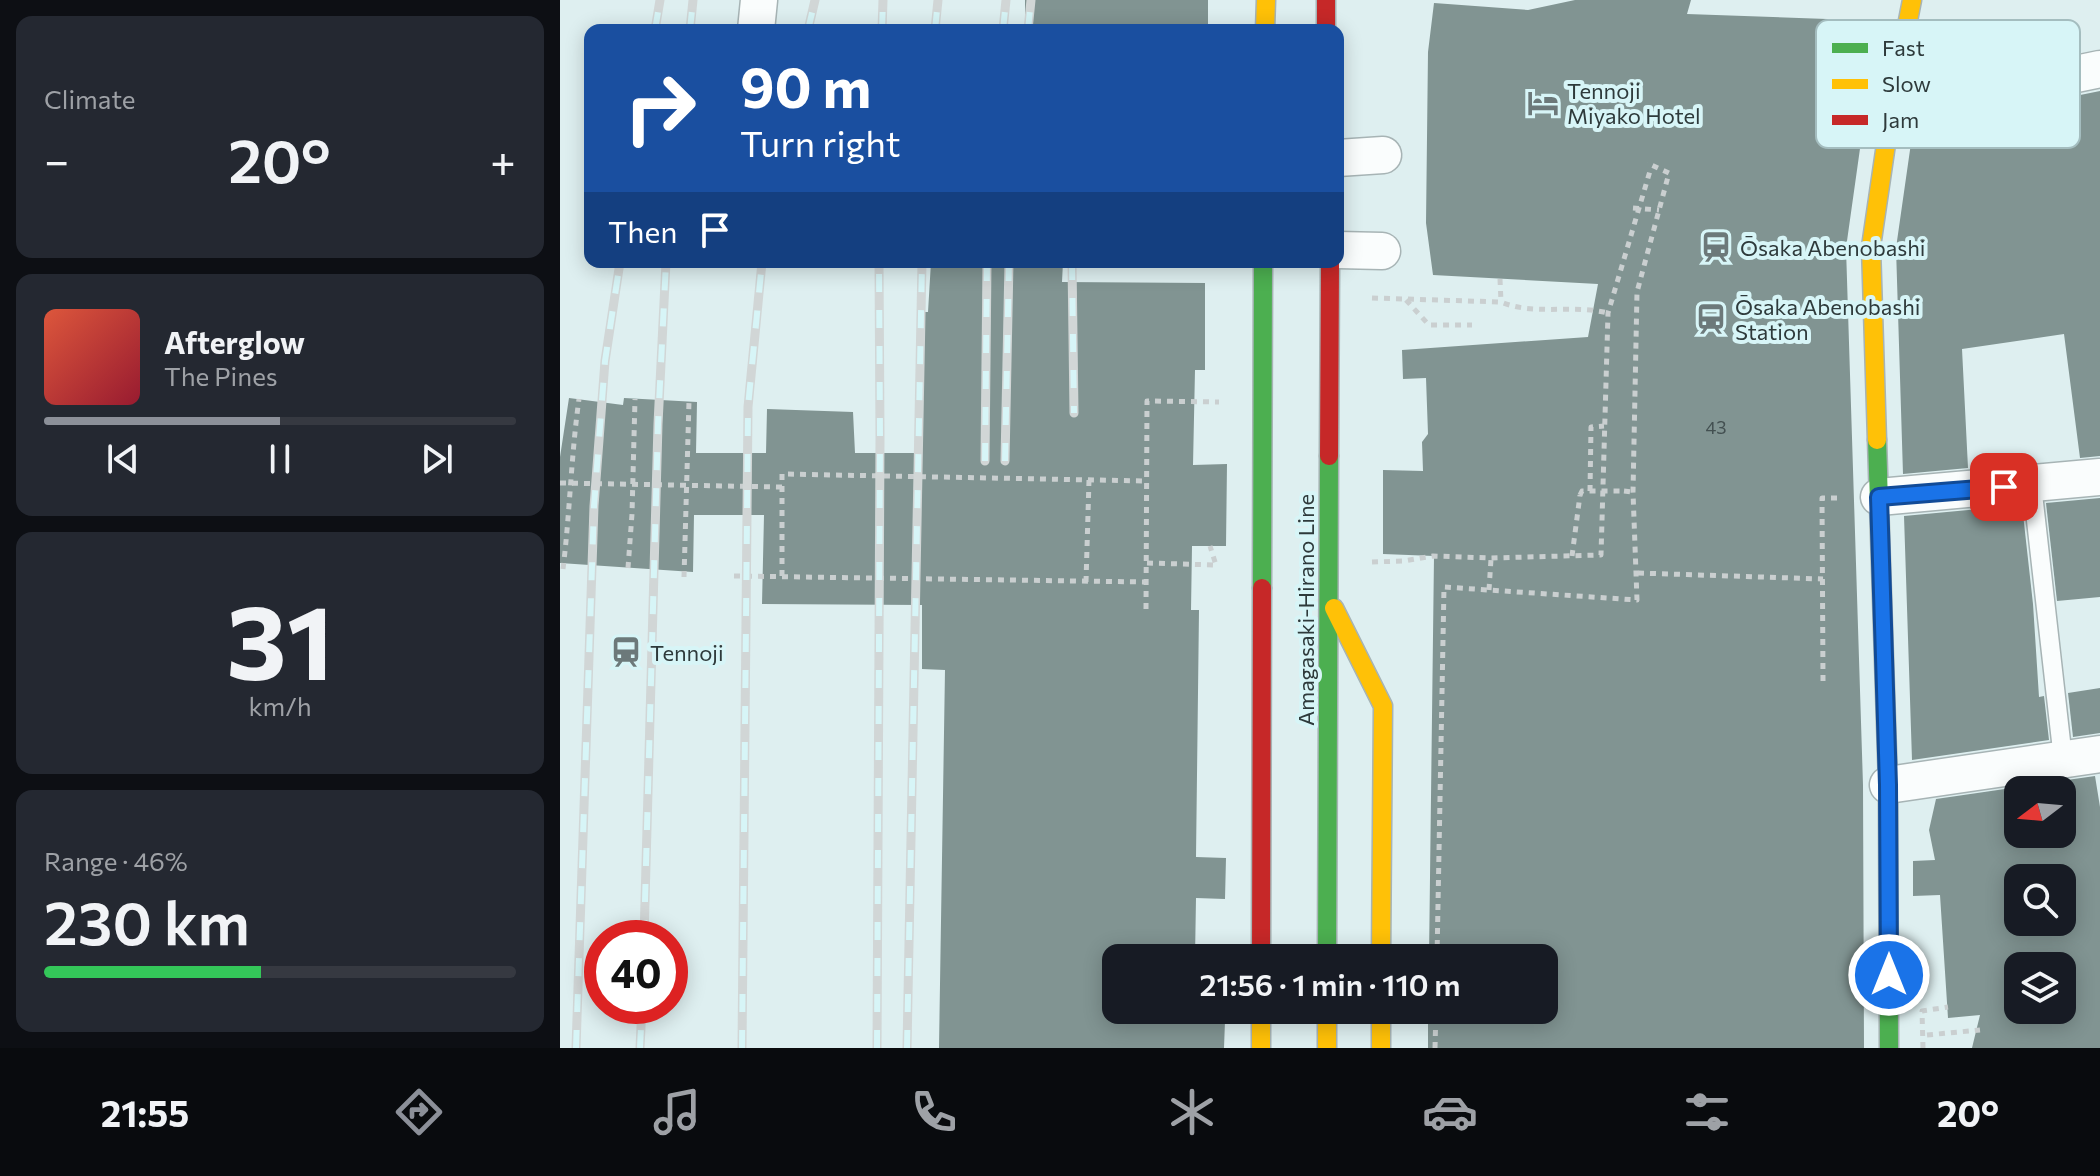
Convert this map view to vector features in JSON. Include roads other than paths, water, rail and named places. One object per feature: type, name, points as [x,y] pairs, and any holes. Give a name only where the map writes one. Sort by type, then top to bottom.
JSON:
[{"type":"street","points":[[757,24],[759,0]]},
{"type":"street","points":[[1265,24],[1266,0]]},
{"type":"street","points":[[1326,0],[1326,24]]},
{"type":"street","points":[[1908,20],[1912,0]]},
{"type":"street","points":[[2080,73],[2100,69]]},
{"type":"street","points":[[1885,148],[1871,247],[1888,785],[1889,1048]]},
{"type":"street","points":[[1344,158],[1383,155]]},
{"type":"street","points":[[1344,250],[1382,251]]},
{"type":"street","name":"Amagasaki-Hirano Line","points":[[1261,944],[1263,268]]},
{"type":"street","name":"Amagasaki-Hirano Line","points":[[1327,944],[1330,268]]},
{"type":"street","points":[[1879,497],[2100,477]]},
{"type":"street","points":[[1329,599],[1383,706],[1381,944]]},
{"type":"street","points":[[1888,785],[2100,754]]},
{"type":"street","points":[[1261,1024],[1261,1048]]},
{"type":"street","points":[[1327,1024],[1327,1048]]},
{"type":"street","points":[[1381,1024],[1381,1048]]},
{"type":"lane","points":[[2032,485],[2063,759]]},
{"type":"railway","points":[[656,24],[660,0]]},
{"type":"railway","points":[[691,24],[693,0]]},
{"type":"railway","points":[[809,24],[815,0]]},
{"type":"railway","points":[[882,24],[883,0]]},
{"type":"railway","points":[[936,24],[938,0]]},
{"type":"railway","points":[[1004,24],[1006,0]]},
{"type":"railway","points":[[1029,24],[1031,0]]},
{"type":"railway","points":[[576,1048],[594,506],[605,361],[619,268]]},
{"type":"railway","points":[[644,920],[658,424],[666,268]]},
{"type":"railway","points":[[742,1048],[748,407],[761,268]]},
{"type":"railway","points":[[877,1048],[879,268]]},
{"type":"railway","points":[[907,1048],[922,268]]},
{"type":"railway","points":[[985,461],[987,268]]},
{"type":"railway","points":[[1005,461],[1009,268]]},
{"type":"railway","points":[[1072,268],[1074,413]]},
{"type":"railway","points":[[640,1048],[641,1024]]},
{"type":"place","name":"Tennoji Miyako Hotel","points":[[1543,103]]},
{"type":"place","name":"Ōsaka Abenobashi","points":[[1716,247]]},
{"type":"place","name":"Ōsaka Abenobashi Station","points":[[1711,319]]},
{"type":"place","name":"Tennoji","points":[[626,652]]}]
